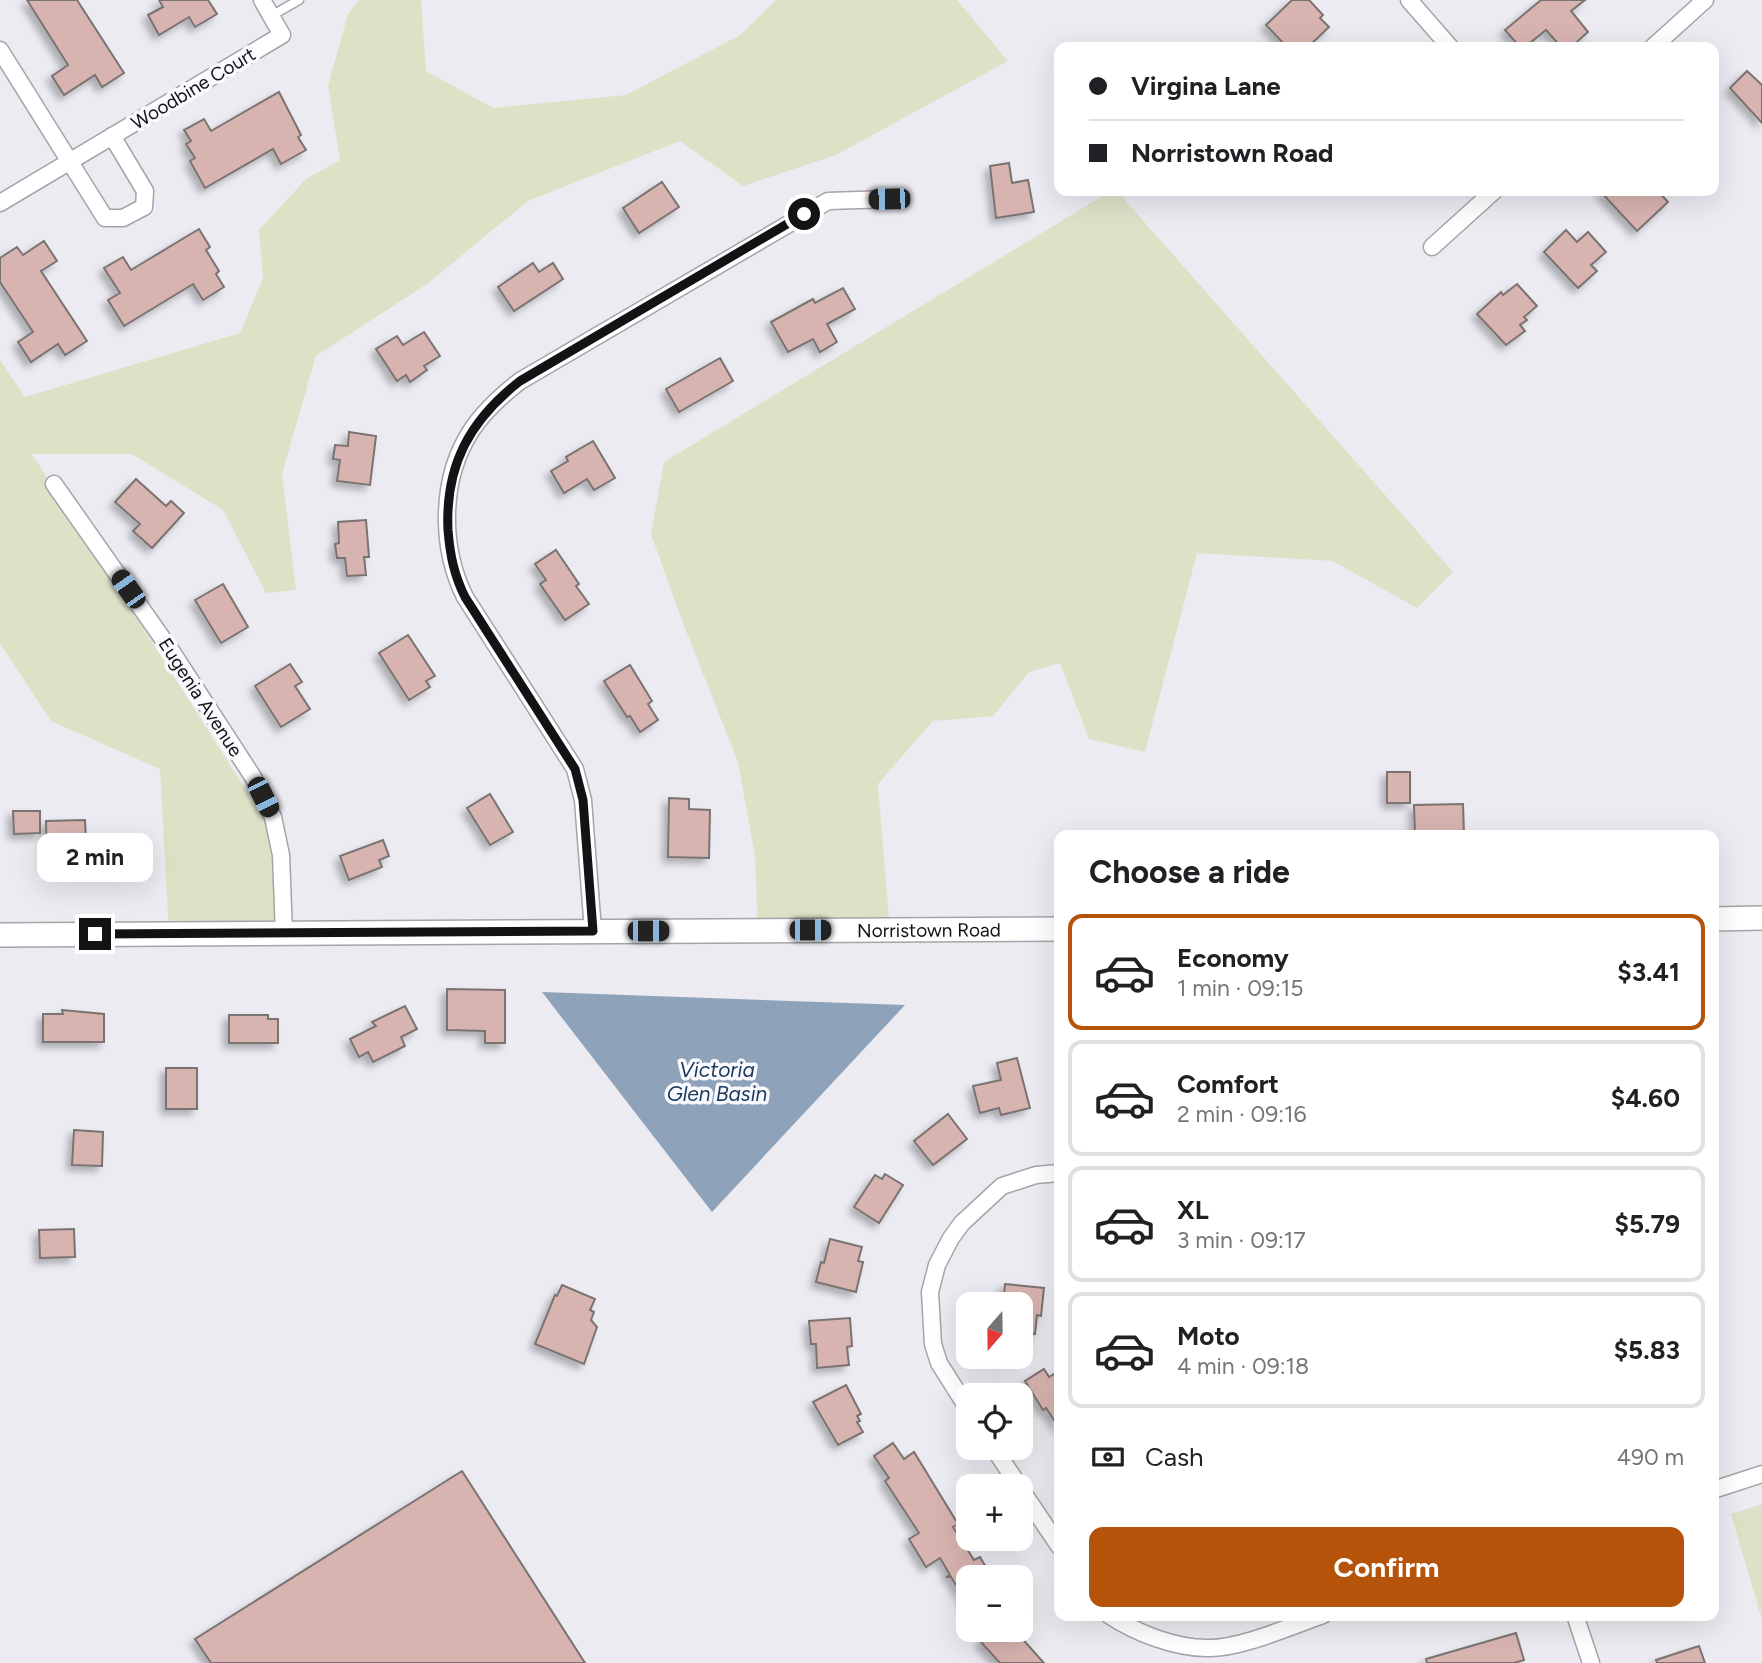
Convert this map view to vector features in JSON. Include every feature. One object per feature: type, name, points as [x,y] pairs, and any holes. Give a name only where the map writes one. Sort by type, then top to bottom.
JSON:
[{"type":"main road","points":[[1719,919],[1762,918]]},
{"type":"main road","name":"Norristown Road","points":[[0,935],[1054,929]]},
{"type":"street","name":"Woodbine Court","points":[[0,203],[282,36],[262,0]]},
{"type":"street","points":[[1409,0],[1446,42]]},
{"type":"street","points":[[1659,42],[1705,0]]},
{"type":"street","points":[[0,50],[105,218],[123,218],[144,206],[145,191],[112,136]]},
{"type":"street","points":[[1432,247],[1488,196]]},
{"type":"street","points":[[593,931],[583,800],[575,769],[465,597],[455,576],[449,552],[447,515],[451,482],[461,449],[482,416],[500,396],[520,381],[650,304],[828,201],[889,199]]},
{"type":"street","name":"Eugenia Avenue","points":[[54,484],[172,652],[253,778],[273,817],[281,855],[284,934]]},
{"type":"street","points":[[956,1390],[939,1363],[933,1344],[930,1292],[937,1265],[962,1223],[1002,1186],[1036,1175],[1054,1173]]},
{"type":"street","points":[[1719,1488],[1762,1474]]},
{"type":"street","points":[[1033,1507],[1054,1538]]},
{"type":"street","points":[[1119,1621],[1162,1639],[1206,1648],[1230,1646],[1305,1621]]},
{"type":"street","points":[[1577,1621],[1591,1663]]},
{"type":"lane","points":[[271,16],[299,0]]},
{"type":"green space","points":[[359,0],[421,0],[426,71],[493,108],[626,95],[740,35],[776,0],[957,0],[1008,61],[836,155],[743,186],[680,141],[528,201],[427,284],[316,356],[282,474],[296,590],[266,593],[223,510],[132,454],[32,454],[278,840],[274,934],[169,934],[160,769],[51,721],[0,643],[0,360],[25,397],[240,333],[263,278],[259,230],[306,179],[340,160],[328,86],[348,14]]},
{"type":"green space","points":[[1103,196],[1121,196],[1453,572],[1417,608],[1333,561],[1197,553],[1145,752],[1089,739],[1060,663],[1029,672],[993,716],[933,721],[878,784],[890,930],[758,930],[755,856],[738,762],[651,534],[664,462]]},
{"type":"green space","points":[[1762,1504],[1762,1620],[1731,1514]]},
{"type":"water","name":"Victoria Glen Basin","points":[[542,992],[905,1005],[712,1212]]},
{"type":"building","points":[[27,0],[77,0],[124,73],[102,87],[95,75],[64,95],[52,76],[68,65]]},
{"type":"building","points":[[159,0],[208,0],[217,14],[195,27],[189,17],[159,35],[148,15],[163,7]]},
{"type":"building","points":[[1292,0],[1309,0],[1323,15],[1320,18],[1329,27],[1313,42],[1282,42],[1266,25]]},
{"type":"building","points":[[1541,0],[1585,0],[1571,11],[1588,32],[1577,42],[1557,42],[1546,30],[1531,42],[1516,42],[1505,30]]},
{"type":"building","points":[[1747,71],[1762,85],[1762,123],[1730,88]]},
{"type":"building","points":[[279,92],[306,150],[281,164],[273,149],[205,188],[190,161],[195,158],[186,144],[191,141],[184,130],[204,119],[211,131]]},
{"type":"building","points":[[1009,163],[1012,183],[1028,180],[1034,212],[996,218],[990,166]]},
{"type":"building","points":[[662,182],[679,207],[639,233],[623,208]]},
{"type":"building","points":[[1605,196],[1663,196],[1668,202],[1637,231]]},
{"type":"building","points":[[199,229],[210,247],[206,250],[219,271],[216,274],[224,287],[203,300],[193,284],[124,326],[108,300],[120,293],[104,268],[123,257],[131,270]]},
{"type":"building","points":[[1566,230],[1577,242],[1588,232],[1606,252],[1591,265],[1597,271],[1578,288],[1544,252]]},
{"type":"building","points":[[44,241],[57,261],[41,271],[87,341],[65,355],[58,344],[31,362],[18,342],[33,332],[0,282],[0,258],[17,247],[23,255]]},
{"type":"building","points":[[533,263],[539,272],[553,263],[563,279],[514,311],[498,287]]},
{"type":"building","points":[[1517,284],[1537,306],[1524,317],[1527,320],[1520,325],[1525,331],[1506,345],[1477,314],[1501,292],[1503,295]]},
{"type":"building","points":[[843,288],[855,309],[827,324],[837,342],[820,352],[813,339],[788,352],[771,322],[813,299],[815,303]]},
{"type":"building","points":[[424,332],[440,356],[424,366],[427,370],[410,382],[406,375],[397,381],[376,349],[397,336],[403,345]]},
{"type":"building","points":[[720,358],[733,381],[679,412],[666,389]]},
{"type":"building","points":[[349,432],[376,436],[370,485],[337,481],[340,460],[333,459],[335,445],[348,446]]},
{"type":"building","points":[[593,441],[615,478],[594,490],[587,479],[564,493],[551,471],[568,461],[566,457]]},
{"type":"building","points":[[136,479],[166,506],[171,501],[184,513],[152,548],[133,531],[140,524],[115,502]]},
{"type":"building","points":[[366,520],[369,557],[364,557],[366,575],[347,576],[345,558],[337,558],[335,544],[339,543],[338,522]]},
{"type":"building","points":[[556,550],[589,604],[565,620],[540,584],[546,580],[535,564]]},
{"type":"building","points":[[223,584],[248,627],[221,643],[195,600]]},
{"type":"building","points":[[408,635],[435,676],[426,681],[430,687],[409,700],[379,653]]},
{"type":"building","points":[[290,664],[302,682],[295,686],[310,709],[281,727],[255,686]]},
{"type":"building","points":[[630,665],[652,701],[648,704],[658,720],[640,732],[604,681]]},
{"type":"building","points":[[1387,772],[1410,772],[1410,803],[1387,803]]},
{"type":"building","points":[[490,794],[513,832],[490,845],[467,808]]},
{"type":"building","points":[[669,798],[689,799],[689,809],[710,810],[709,858],[668,857]]},
{"type":"building","points":[[1463,804],[1464,830],[1415,830],[1414,805]]},
{"type":"building","points":[[13,811],[40,811],[40,833],[14,834]]},
{"type":"building","points":[[85,820],[87,861],[47,863],[46,821]]},
{"type":"building","points":[[383,840],[389,856],[379,860],[382,867],[349,880],[340,856]]},
{"type":"building","points":[[447,989],[505,990],[505,1043],[485,1043],[485,1031],[447,1030]]},
{"type":"building","points":[[405,1006],[417,1029],[401,1037],[405,1046],[373,1062],[368,1052],[359,1057],[350,1039],[376,1026],[372,1022]]},
{"type":"building","points":[[62,1010],[104,1014],[104,1042],[43,1042],[43,1014],[63,1014]]},
{"type":"building","points":[[229,1015],[268,1015],[268,1019],[278,1019],[278,1043],[229,1043]]},
{"type":"building","points":[[1017,1058],[1030,1108],[1001,1115],[999,1108],[980,1113],[973,1086],[1001,1080],[997,1063]]},
{"type":"building","points":[[166,1068],[197,1068],[197,1109],[166,1109]]},
{"type":"building","points":[[948,1114],[967,1139],[933,1165],[914,1141]]},
{"type":"building","points":[[74,1130],[103,1132],[102,1166],[72,1165]]},
{"type":"building","points":[[885,1174],[903,1185],[879,1223],[854,1207],[875,1175],[882,1179]]},
{"type":"building","points":[[74,1229],[75,1257],[40,1258],[39,1230]]},
{"type":"building","points":[[830,1239],[862,1247],[858,1261],[863,1262],[856,1292],[816,1282]]},
{"type":"building","points":[[1005,1284],[1044,1288],[1041,1316],[1037,1315],[1035,1334],[1033,1292],[1004,1292]]},
{"type":"building","points":[[562,1285],[595,1299],[590,1310],[594,1312],[591,1320],[597,1327],[584,1364],[535,1344],[555,1295],[557,1296]]},
{"type":"building","points":[[850,1318],[852,1346],[847,1347],[849,1365],[817,1368],[816,1344],[811,1344],[809,1321]]},
{"type":"building","points":[[1044,1369],[1049,1377],[1054,1374],[1054,1420],[1046,1408],[1043,1410],[1033,1394],[1033,1383],[1025,1381]]},
{"type":"building","points":[[846,1385],[861,1414],[857,1416],[860,1421],[857,1422],[863,1432],[838,1445],[813,1402]]},
{"type":"building","points":[[893,1443],[904,1459],[914,1452],[956,1521],[953,1527],[956,1532],[956,1551],[968,1551],[974,1560],[980,1557],[985,1565],[956,1565],[956,1585],[951,1577],[946,1577],[950,1575],[940,1558],[926,1567],[909,1539],[919,1533],[885,1481],[889,1478],[874,1456]]},
{"type":"building","points":[[462,1471],[585,1663],[211,1663],[195,1639]]},
{"type":"building","points":[[1516,1633],[1524,1660],[1514,1663],[1427,1663],[1426,1659]]},
{"type":"building","points":[[981,1642],[1025,1642],[1044,1663],[1000,1663]]},
{"type":"building","points":[[1699,1646],[1705,1663],[1657,1663],[1656,1660]]},
{"type":"route","points":[[95,934],[593,931],[583,800],[575,769],[465,597],[455,576],[449,552],[447,515],[451,482],[461,449],[470,433],[500,396],[520,381],[804,214]]}]
